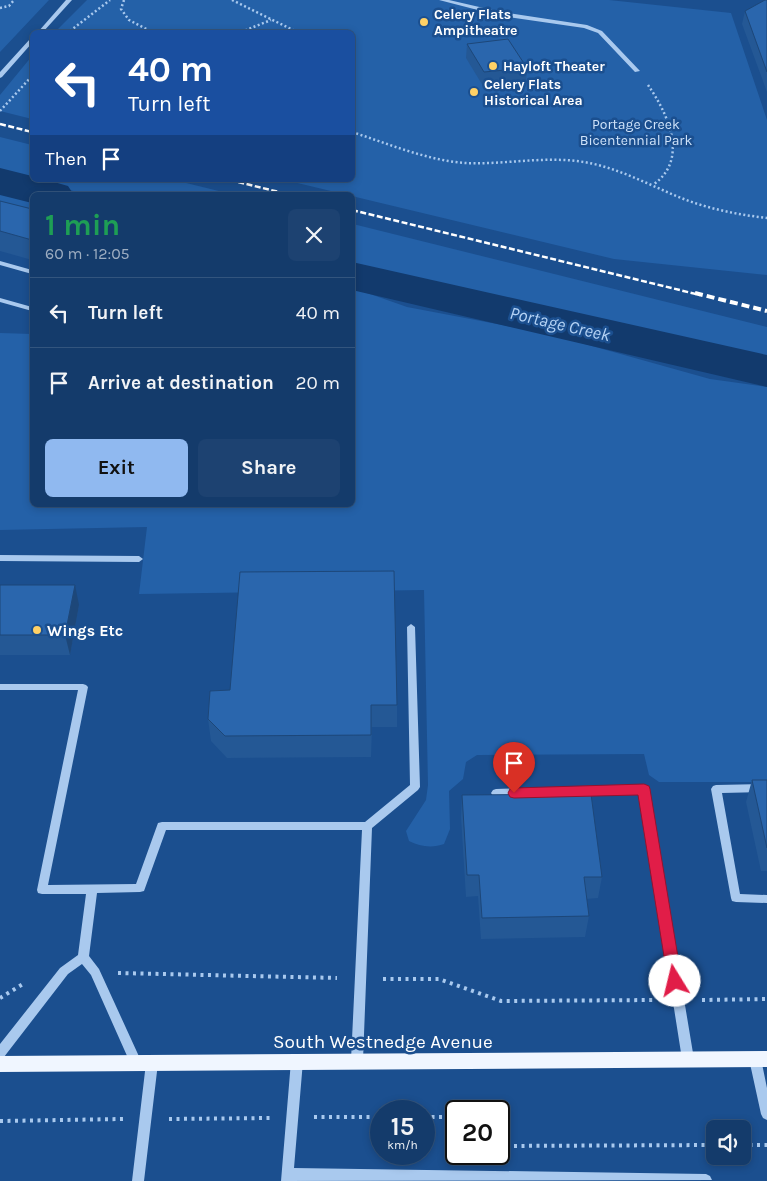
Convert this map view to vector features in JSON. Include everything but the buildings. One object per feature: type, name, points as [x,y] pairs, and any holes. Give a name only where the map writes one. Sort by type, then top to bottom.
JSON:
[{"type":"main road","name":"South Westnedge Avenue","points":[[0,1064],[357,1060],[761,1059]]},
{"type":"street","points":[[42,30],[69,0]]},
{"type":"street","points":[[442,0],[501,14],[585,26],[600,32],[637,71]]},
{"type":"street","points":[[0,76],[30,42]]},
{"type":"street","points":[[0,263],[30,271]]},
{"type":"street","points":[[0,300],[30,309]]},
{"type":"street","points":[[0,558],[138,559]]},
{"type":"street","points":[[0,687],[83,687],[42,890],[140,888],[162,826],[367,826],[415,787],[411,628]]},
{"type":"street","points":[[767,788],[716,789],[736,898],[767,899]]},
{"type":"street","points":[[496,794],[644,789],[688,1059]]},
{"type":"street","points":[[357,1060],[367,826]]},
{"type":"street","points":[[0,1053],[64,972],[83,957],[92,889]]},
{"type":"street","points":[[83,957],[95,972],[144,1063],[146,1119],[138,1181]]},
{"type":"street","points":[[761,1059],[767,1114]]},
{"type":"street","points":[[297,1061],[288,1178],[706,1180]]},
{"type":"path","points":[[0,8],[9,6],[14,0]]},
{"type":"path","points":[[71,30],[110,0]]},
{"type":"path","points":[[124,0],[121,9],[129,20],[148,30]]},
{"type":"path","points":[[232,0],[293,30]]},
{"type":"path","points":[[247,30],[271,20]]},
{"type":"path","points":[[637,71],[654,92],[667,122],[673,156],[664,177],[654,184]]},
{"type":"path","points":[[0,111],[30,78]]},
{"type":"path","points":[[355,133],[427,157],[480,164],[531,159],[594,164],[654,184],[681,198],[745,217],[767,218]]},
{"type":"path","points":[[0,1121],[370,1117]]},
{"type":"path","points":[[510,1146],[706,1145]]},
{"type":"path","points":[[751,1145],[767,1145]]},
{"type":"green space","points":[[0,0],[49,0],[0,52]]},
{"type":"green space","name":"Portage Creek Bicentennial Park","points":[[87,0],[609,0],[731,13],[767,120],[767,275],[614,259],[355,197],[355,192],[335,192],[293,182],[355,182],[355,30],[57,30]]},
{"type":"green space","points":[[30,58],[30,118],[0,111],[0,95]]},
{"type":"green space","points":[[0,137],[30,144],[30,179],[0,171]]},
{"type":"green space","points":[[40,182],[182,182],[223,192],[77,192]]},
{"type":"green space","points":[[0,189],[30,197],[30,224],[0,217]]},
{"type":"green space","points":[[355,224],[767,327],[767,362],[430,287],[355,267]]},
{"type":"green space","points":[[355,289],[407,307],[549,334],[710,379],[767,387],[767,782],[659,782],[649,775],[644,754],[477,755],[466,762],[463,779],[449,791],[450,829],[444,844],[422,846],[409,841],[406,831],[426,800],[428,785],[424,590],[139,594],[147,527],[0,530],[0,333],[30,334],[30,507],[355,507]]},
{"type":"waterway","name":"Portage Creek","points":[[0,181],[41,192]]},
{"type":"waterway","name":"Portage Creek","points":[[355,277],[767,371]]},
{"type":"railway","points":[[0,124],[30,132]]},
{"type":"railway","points":[[238,182],[279,192]]},
{"type":"railway","points":[[355,211],[700,295]]},
{"type":"railway","points":[[695,293],[767,311]]},
{"type":"place","name":"Celery Flats Ampitheatre","points":[[424,22]]},
{"type":"place","name":"Hayloft Theater","points":[[493,66]]},
{"type":"place","name":"Celery Flats Historical Area","points":[[474,92]]},
{"type":"place","name":"Wings Etc","points":[[37,630]]},
{"type":"route","points":[[514,793],[644,789],[675,981]]}]
